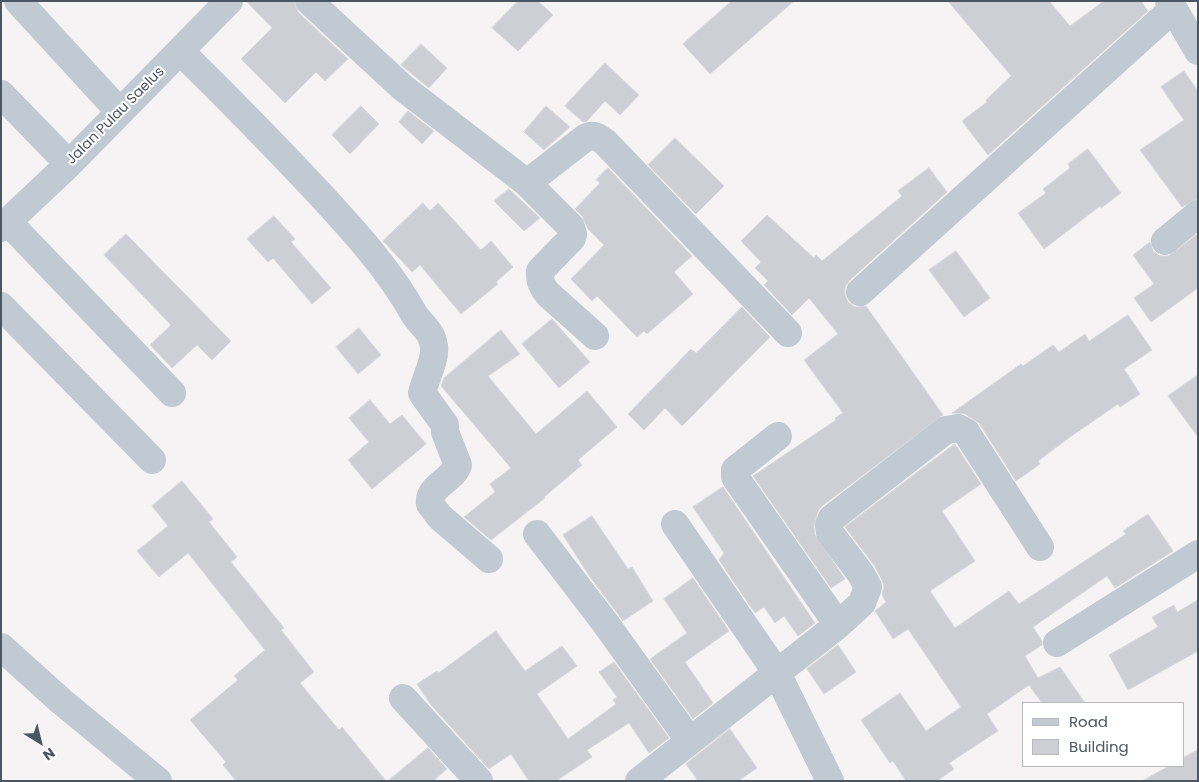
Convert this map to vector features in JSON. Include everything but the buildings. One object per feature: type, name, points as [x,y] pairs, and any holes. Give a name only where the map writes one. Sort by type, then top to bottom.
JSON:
[{"type":"street","points":[[18,1],[119,111]]},
{"type":"street","name":"Jalan Pulau Saelus","points":[[4,224],[69,164],[229,1]]},
{"type":"street","points":[[310,1],[402,87],[527,183],[571,228],[573,234],[568,244],[540,271],[542,287],[594,336]]},
{"type":"street","points":[[860,292],[1171,5],[1198,51]]},
{"type":"street","points":[[180,51],[255,124],[330,205],[390,275],[415,316],[424,325],[434,346],[422,393],[445,425],[445,432],[458,465],[455,471],[432,493],[430,504],[440,517],[489,559]]},
{"type":"street","points":[[1,94],[69,164]]},
{"type":"street","points":[[527,183],[585,138],[590,135],[597,136],[605,142],[788,334]]},
{"type":"street","points":[[1165,240],[1198,214]]},
{"type":"street","points":[[4,224],[172,392]]},
{"type":"street","points":[[1,306],[152,460]]},
{"type":"street","points":[[639,781],[838,625],[862,603],[868,587],[861,574],[830,533],[829,525],[832,518],[946,430],[958,428],[966,432],[1040,547]]},
{"type":"street","points":[[778,436],[735,470],[735,476],[838,625]]},
{"type":"street","points":[[675,524],[777,673],[830,781]]},
{"type":"street","points":[[536,534],[603,620],[690,741]]},
{"type":"street","points":[[1057,643],[1198,554]]},
{"type":"street","points":[[1,647],[61,702],[158,781]]},
{"type":"street","points":[[403,698],[479,781]]}]
